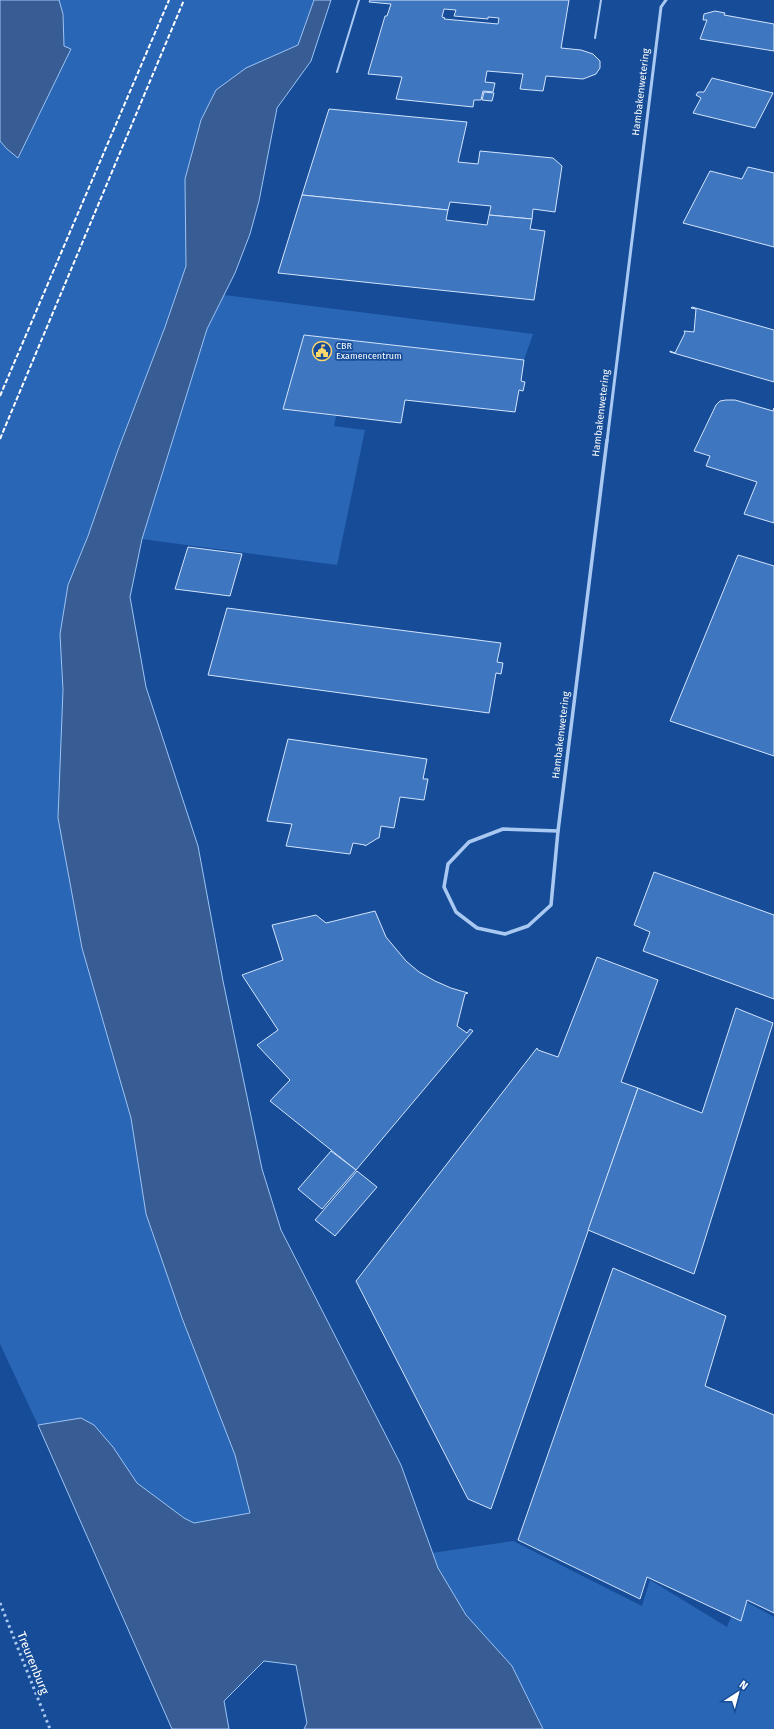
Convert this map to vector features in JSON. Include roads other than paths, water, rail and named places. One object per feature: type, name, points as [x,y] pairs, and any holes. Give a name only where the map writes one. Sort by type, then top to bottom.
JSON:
[{"type":"street","name":"Hambakenwetering","points":[[558,831],[503,829],[469,842],[448,864],[444,886],[456,912],[477,928],[505,934],[528,926],[551,905],[558,831],[661,7],[666,0]]},
{"type":"lane","points":[[337,72],[359,0]]},
{"type":"lane","points":[[595,38],[601,0]]},
{"type":"railway","points":[[0,396],[169,0]]},
{"type":"railway","points":[[0,439],[184,0]]},
{"type":"place","name":"CBR Examencentrum","points":[[322,351]]}]
